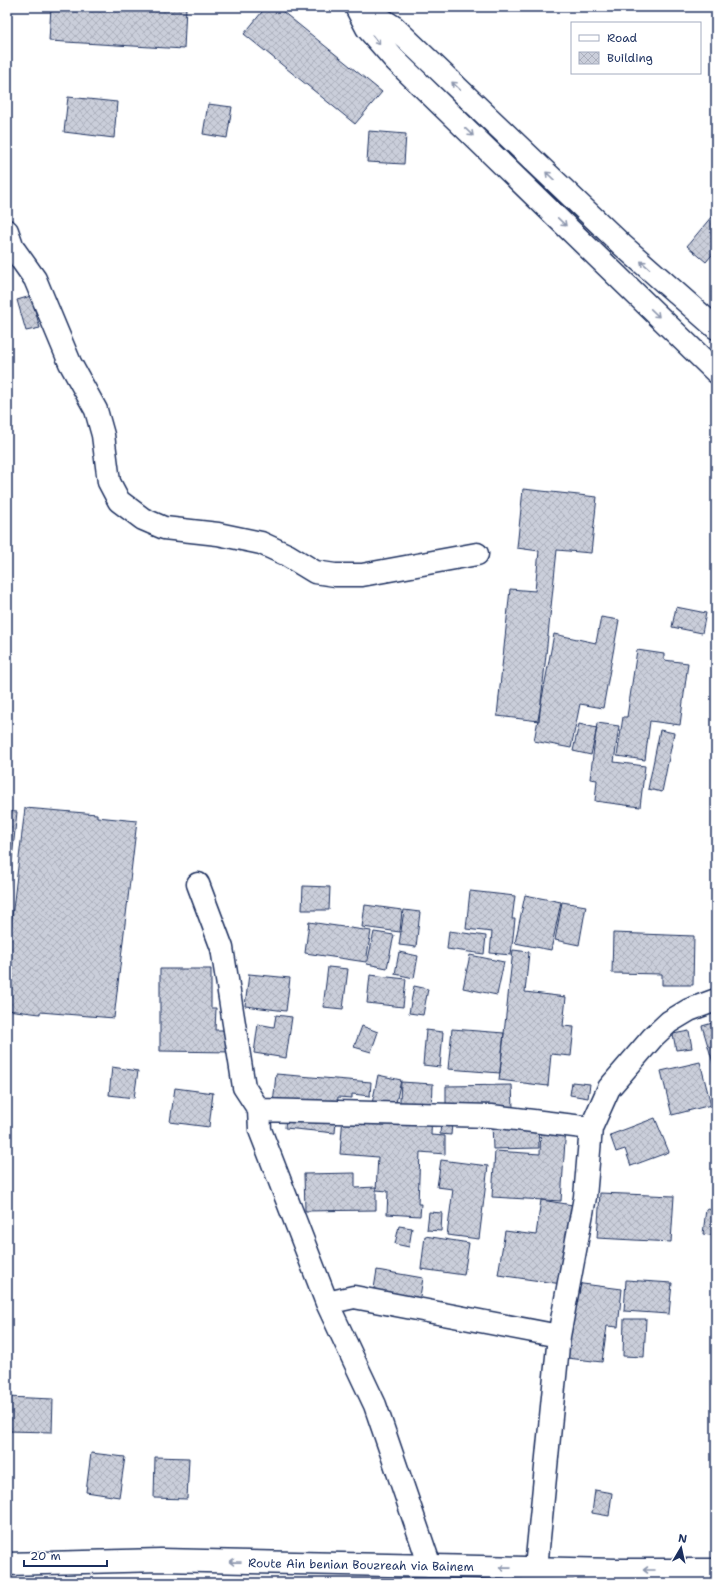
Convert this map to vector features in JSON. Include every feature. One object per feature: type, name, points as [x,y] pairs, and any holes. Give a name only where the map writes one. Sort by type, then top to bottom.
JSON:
[{"type":"street","points":[[356,7],[367,28],[395,60],[716,372]]},
{"type":"street","points":[[363,7],[394,27],[408,39],[622,244],[716,328]]},
{"type":"street","points":[[7,231],[13,248],[35,279],[70,363],[96,410],[103,435],[109,482],[119,501],[143,519],[164,528],[218,534],[261,543],[287,554],[315,572],[335,575],[362,575],[477,554]]},
{"type":"street","points":[[198,884],[222,948],[244,1087],[259,1110],[260,1130],[327,1303],[375,1405],[430,1566]]},
{"type":"street","points":[[536,1568],[559,1336],[585,1197],[591,1128],[609,1088],[653,1037],[669,1022],[689,1010],[716,1000]]},
{"type":"street","points":[[259,1110],[491,1116],[591,1128]]},
{"type":"street","points":[[327,1303],[354,1297],[559,1336]]},
{"type":"street","name":"Route Ain benian Bouzreah via Bainem","points":[[7,1564],[161,1560],[536,1568],[716,1570]]},
{"type":"building","points":[[51,7],[186,7],[184,49],[49,41]]},
{"type":"building","points":[[266,7],[277,7],[382,92],[355,124],[244,34]]},
{"type":"building","points":[[68,97],[117,102],[114,138],[64,132]]},
{"type":"building","points":[[208,104],[232,107],[227,138],[203,134]]},
{"type":"building","points":[[369,131],[406,134],[404,164],[367,162]]},
{"type":"building","points":[[712,216],[716,220],[716,250],[706,262],[687,246]]},
{"type":"building","points":[[31,296],[40,328],[26,331],[17,300]]},
{"type":"building","points":[[523,489],[597,497],[591,553],[557,550],[539,721],[497,716],[510,589],[535,591],[539,551],[517,548]]},
{"type":"building","points":[[676,607],[706,613],[702,633],[672,627]]},
{"type":"building","points":[[601,617],[619,620],[603,708],[580,704],[571,748],[534,741],[554,634],[596,643]]},
{"type":"building","points":[[637,650],[664,654],[664,660],[688,663],[680,725],[650,721],[645,760],[617,756],[623,717],[627,717]]},
{"type":"building","points":[[597,723],[619,726],[614,762],[645,766],[640,807],[595,801],[597,780],[590,779]]},
{"type":"building","points":[[579,724],[597,728],[591,755],[573,751]]},
{"type":"building","points":[[660,730],[674,733],[662,792],[648,789]]},
{"type":"building","points":[[25,808],[97,814],[97,817],[137,821],[114,1018],[40,1012],[40,1014],[7,1010],[7,959]]},
{"type":"building","points":[[7,811],[17,812],[7,904]]},
{"type":"building","points":[[303,886],[330,887],[329,910],[302,910]]},
{"type":"building","points":[[470,891],[515,896],[512,919],[515,919],[511,955],[490,953],[492,932],[466,929]]},
{"type":"building","points":[[525,895],[561,902],[551,950],[515,943]]},
{"type":"building","points":[[562,902],[586,906],[579,945],[555,940]]},
{"type":"building","points":[[365,905],[402,910],[400,932],[362,927]]},
{"type":"building","points":[[404,910],[420,912],[416,947],[399,945]]},
{"type":"building","points":[[309,922],[371,931],[366,962],[305,953]]},
{"type":"building","points":[[449,931],[486,936],[484,954],[447,949]]},
{"type":"building","points":[[374,932],[394,935],[387,968],[367,964]]},
{"type":"building","points":[[613,933],[694,936],[693,985],[662,985],[662,974],[612,973]]},
{"type":"building","points":[[513,950],[529,952],[525,992],[566,997],[563,1026],[574,1027],[571,1056],[551,1054],[548,1086],[499,1080]]},
{"type":"building","points":[[399,952],[418,956],[414,978],[395,974]]},
{"type":"building","points":[[470,955],[504,962],[497,995],[463,988]]},
{"type":"building","points":[[328,967],[348,969],[343,1009],[323,1007]]},
{"type":"building","points":[[160,969],[211,969],[211,1008],[216,1008],[215,1030],[233,1030],[233,1052],[160,1051]]},
{"type":"building","points":[[249,974],[290,978],[286,1011],[245,1006]]},
{"type":"building","points":[[370,975],[406,979],[403,1007],[367,1003]]},
{"type":"building","points":[[414,986],[428,989],[423,1015],[409,1013]]},
{"type":"building","points":[[276,1015],[292,1017],[286,1058],[254,1053],[258,1024],[274,1027]]},
{"type":"building","points":[[716,1022],[716,1073],[702,1026]]},
{"type":"building","points":[[362,1026],[378,1032],[371,1052],[354,1047]]},
{"type":"building","points":[[452,1029],[504,1033],[500,1073],[448,1069]]},
{"type":"building","points":[[426,1030],[443,1032],[440,1067],[423,1065]]},
{"type":"building","points":[[689,1031],[692,1048],[676,1050],[673,1034]]},
{"type":"building","points":[[700,1062],[711,1105],[672,1115],[661,1071]]},
{"type":"building","points":[[112,1067],[138,1071],[134,1098],[109,1095]]},
{"type":"building","points":[[276,1074],[371,1082],[370,1096],[352,1094],[352,1098],[338,1097],[335,1133],[285,1128],[287,1105],[273,1104]]},
{"type":"building","points":[[378,1075],[401,1080],[393,1117],[370,1113]]},
{"type":"building","points":[[401,1082],[433,1084],[431,1135],[445,1136],[445,1154],[420,1152],[418,1204],[421,1204],[420,1216],[387,1214],[388,1191],[376,1190],[378,1157],[340,1154],[343,1116],[399,1119]]},
{"type":"building","points":[[572,1082],[590,1084],[588,1098],[570,1095]]},
{"type":"building","points":[[512,1085],[513,1107],[446,1108],[446,1086]]},
{"type":"building","points":[[175,1088],[213,1093],[209,1127],[170,1122]]},
{"type":"building","points":[[442,1111],[453,1113],[451,1135],[440,1134]]},
{"type":"building","points":[[655,1118],[669,1152],[631,1166],[625,1149],[616,1152],[610,1135]]},
{"type":"building","points":[[492,1123],[538,1123],[539,1148],[493,1149]]},
{"type":"building","points":[[541,1125],[566,1126],[561,1201],[492,1197],[495,1151],[540,1154]]},
{"type":"building","points":[[441,1160],[488,1166],[479,1239],[447,1235],[453,1189],[437,1187]]},
{"type":"building","points":[[355,1173],[355,1188],[376,1187],[376,1210],[305,1211],[304,1174]]},
{"type":"building","points":[[600,1193],[674,1196],[671,1242],[597,1238]]},
{"type":"building","points":[[541,1200],[573,1205],[562,1284],[498,1275],[505,1231],[536,1235]]},
{"type":"building","points":[[706,1209],[716,1210],[716,1236],[703,1234]]},
{"type":"building","points":[[429,1212],[442,1213],[441,1231],[427,1230]]},
{"type":"building","points":[[399,1226],[412,1228],[409,1247],[395,1244]]},
{"type":"building","points":[[425,1236],[469,1243],[464,1275],[421,1269]]},
{"type":"building","points":[[377,1270],[423,1278],[417,1315],[371,1307]]},
{"type":"building","points":[[626,1280],[672,1283],[669,1314],[624,1311]]},
{"type":"building","points":[[575,1283],[622,1289],[618,1327],[607,1326],[602,1362],[567,1358]]},
{"type":"building","points":[[624,1319],[646,1319],[644,1357],[623,1356]]},
{"type":"building","points":[[7,1397],[53,1399],[52,1432],[7,1431]]},
{"type":"building","points":[[91,1453],[125,1457],[119,1497],[86,1492]]},
{"type":"building","points":[[155,1457],[189,1458],[187,1499],[154,1498]]},
{"type":"building","points":[[595,1490],[612,1493],[609,1516],[592,1513]]}]
